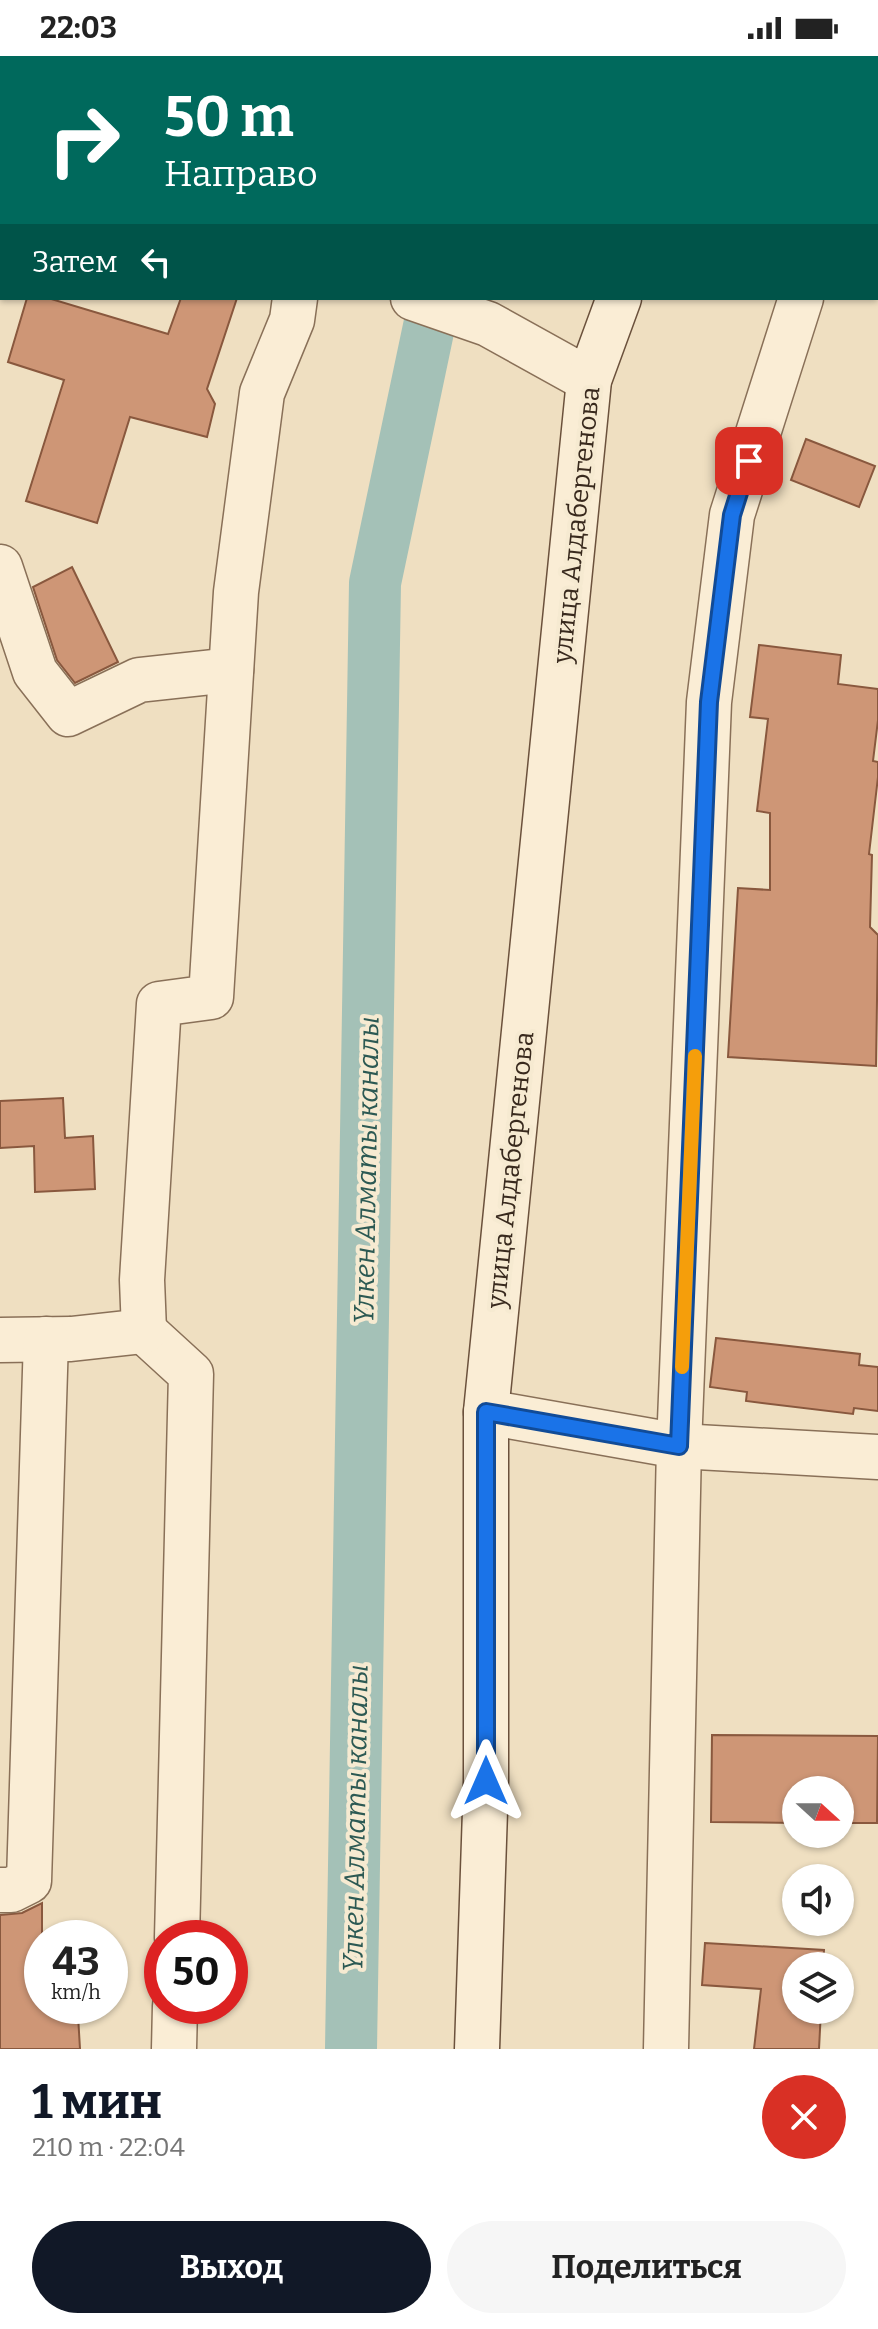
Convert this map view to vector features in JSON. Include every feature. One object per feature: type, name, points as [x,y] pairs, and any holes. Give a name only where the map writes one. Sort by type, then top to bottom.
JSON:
[{"type":"street","points":[[177,1920],[191,1374],[144,1331],[142,1280],[159,1004],[211,997],[236,592],[262,393],[292,320],[295,300]]},
{"type":"street","points":[[419,300],[488,324],[589,380]]},
{"type":"street","name":"улица Алдабергенова","points":[[477,2049],[486,1781],[486,1412],[589,380],[618,300]]},
{"type":"street","points":[[666,2049],[679,1446],[709,702],[732,515],[800,300]]},
{"type":"street","points":[[0,567],[35,672],[68,714],[139,680],[231,670]]},
{"type":"street","points":[[0,1340],[144,1331]]},
{"type":"street","points":[[0,1890],[11,1890],[29,1881],[46,1339]]},
{"type":"street","points":[[486,1412],[679,1446],[878,1457]]},
{"type":"street","points":[[174,2049],[175,2024]]},
{"type":"building","points":[[26,300],[55,300],[168,334],[180,300],[236,300],[207,389],[215,404],[207,437],[130,417],[97,523],[26,501],[64,380],[8,362]]},
{"type":"building","points":[[806,439],[875,466],[859,507],[791,480]]},
{"type":"building","points":[[72,567],[118,662],[75,683],[57,660],[33,587]]},
{"type":"building","points":[[759,645],[841,655],[838,684],[878,689],[873,761],[878,762],[878,777],[869,854],[872,855],[870,927],[878,935],[876,1066],[728,1057],[738,888],[770,890],[770,813],[757,811],[768,719],[750,717]]},
{"type":"building","points":[[63,1098],[65,1138],[93,1136],[95,1189],[35,1192],[34,1146],[0,1148],[0,1101]]},
{"type":"building","points":[[716,1338],[860,1354],[859,1365],[878,1367],[878,1411],[854,1408],[853,1414],[746,1401],[747,1392],[710,1387]]},
{"type":"building","points":[[712,1735],[878,1736],[877,1823],[854,1823],[854,1776],[782,1776],[782,1823],[711,1822]]},
{"type":"building","points":[[42,1903],[42,1920],[24,1920],[24,2024],[79,2024],[80,2049],[0,2049],[0,1915],[22,1913]]},
{"type":"building","points":[[705,1943],[824,1950],[782,1952],[782,2024],[820,2024],[819,2049],[754,2049],[761,1989],[702,1985]]},
{"type":"waterway","name":"Үлкен Алматы каналы","points":[[351,2049],[375,583],[435,300]]},
{"type":"slow traffic","points":[[682,1367],[695,1056]]},
{"type":"route","points":[[486,1781],[486,1412],[679,1446],[709,702],[732,515],[749,461]]}]
